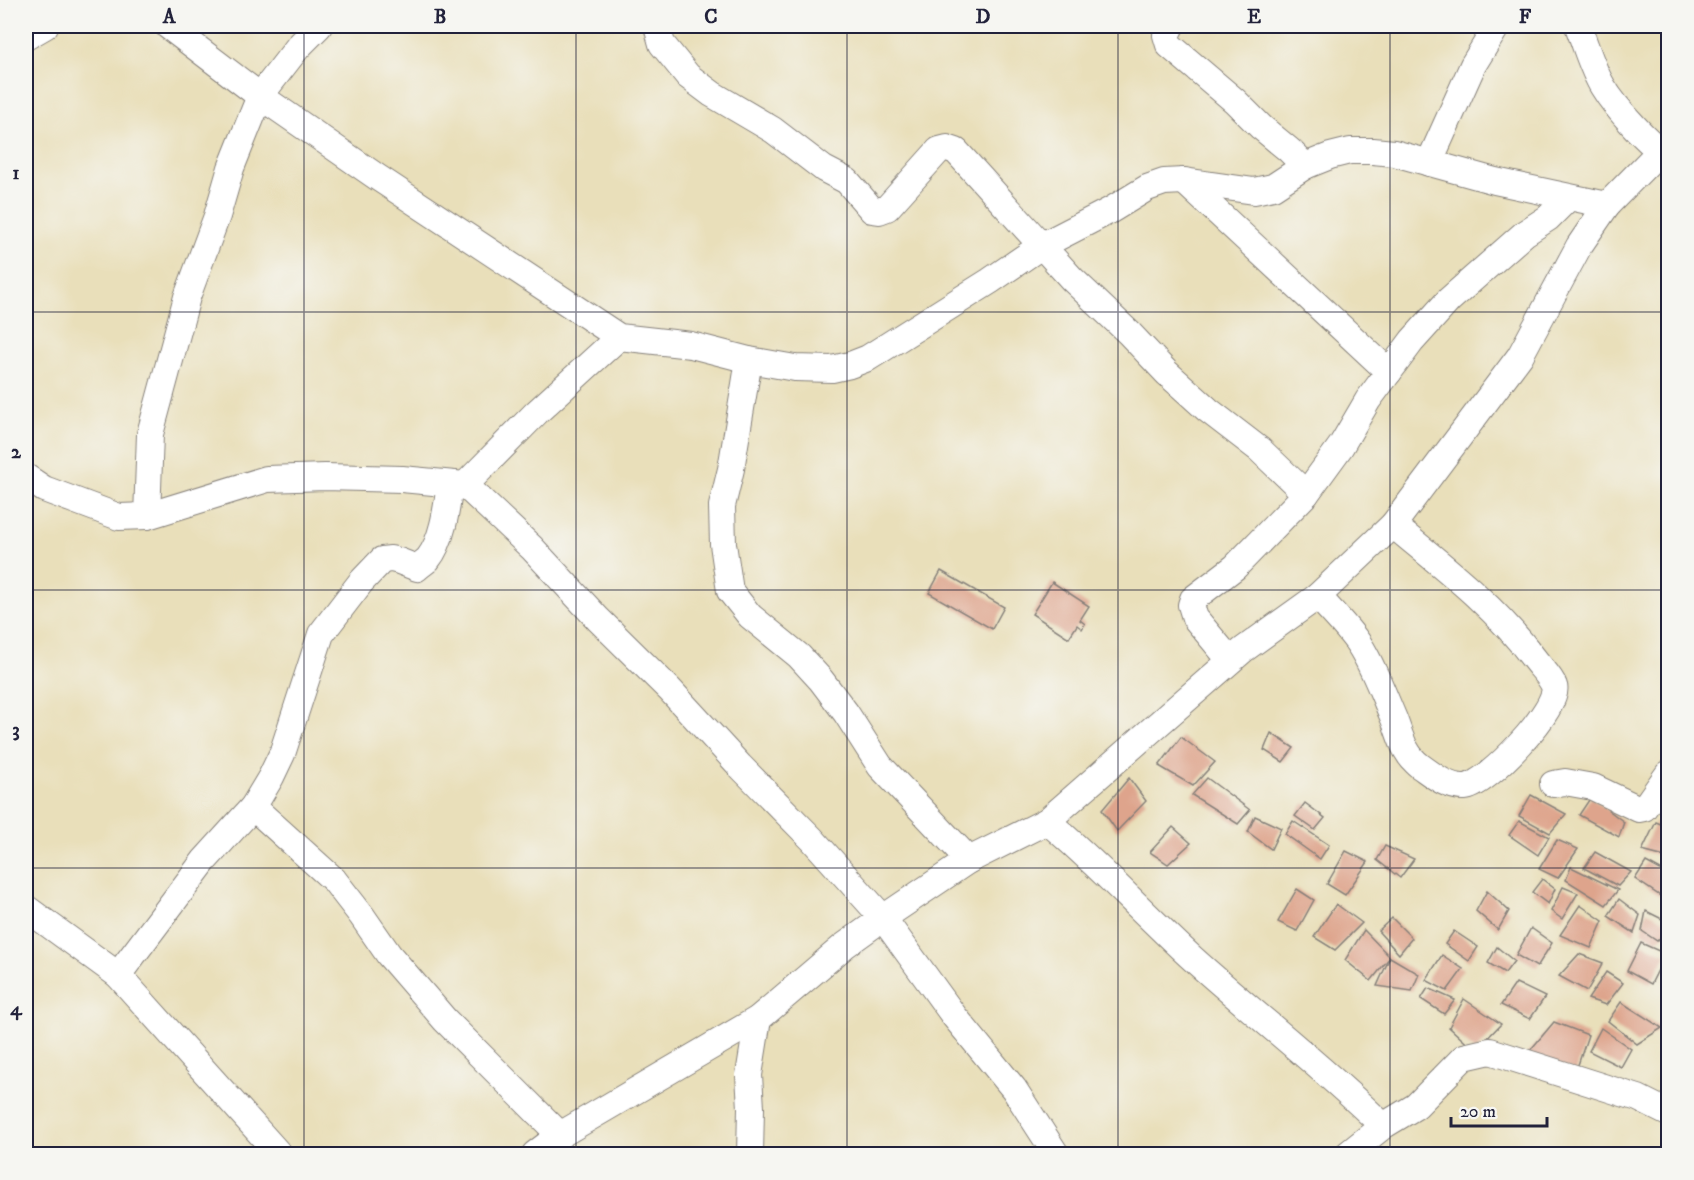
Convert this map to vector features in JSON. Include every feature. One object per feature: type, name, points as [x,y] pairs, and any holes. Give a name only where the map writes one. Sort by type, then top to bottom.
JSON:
[{"type":"street","points":[[26,37],[45,26]]},
{"type":"street","points":[[168,26],[260,96],[619,337],[691,345],[749,360],[795,368],[832,369],[868,358],[1041,246],[1111,210],[1147,188],[1164,182],[1184,181],[1254,191],[1274,187],[1305,166],[1350,151],[1394,153],[1568,198],[1607,205]]},
{"type":"street","points":[[147,516],[150,434],[193,280],[244,133],[260,96],[298,47],[319,26]]},
{"type":"street","points":[[657,26],[662,44],[688,76],[712,94],[773,130],[824,169],[847,181],[872,210],[879,212],[887,208],[939,150],[947,148],[956,151],[1041,246],[1167,373],[1208,410],[1260,450],[1306,494]]},
{"type":"street","points":[[1171,26],[1166,35],[1169,45],[1235,101],[1305,166]]},
{"type":"street","points":[[1429,163],[1473,65],[1497,26]]},
{"type":"street","points":[[535,1155],[560,1135],[758,1019],[844,946],[969,860],[1047,821],[1230,660],[1318,596],[1394,525],[1520,356],[1579,246],[1607,205],[1666,150],[1623,113],[1603,87],[1578,26]]},
{"type":"street","points":[[1184,181],[1389,372]]},
{"type":"street","points":[[1230,660],[1195,618],[1191,605],[1198,594],[1235,567],[1306,494],[1341,446],[1368,400],[1412,341],[1449,300],[1525,233],[1548,218],[1568,198]]},
{"type":"street","points":[[118,975],[204,861],[253,807],[272,777],[282,754],[321,634],[361,582],[382,560],[399,561],[417,568],[428,559],[458,485],[619,337]]},
{"type":"street","points":[[749,360],[731,469],[722,506],[723,544],[730,591],[750,616],[799,656],[821,680],[846,712],[880,766],[969,860]]},
{"type":"street","points":[[26,477],[44,489],[119,517],[147,516],[267,479],[325,477],[402,479],[458,485],[532,548],[812,839],[883,918],[954,1016],[1014,1089],[1056,1155]]},
{"type":"street","points":[[1318,596],[1361,647],[1381,687],[1405,748],[1414,761],[1443,782],[1466,788],[1482,780],[1496,769],[1549,707],[1555,695],[1554,686],[1528,650],[1489,606],[1394,525]]},
{"type":"street","points":[[1553,784],[1565,782],[1593,787],[1639,809],[1644,808],[1668,774]]},
{"type":"street","points":[[253,807],[334,880],[389,955],[445,1020],[560,1135]]},
{"type":"street","points":[[1047,821],[1191,957],[1318,1065],[1383,1126]]},
{"type":"street","points":[[26,908],[118,975],[279,1155]]},
{"type":"street","points":[[750,1155],[749,1075],[758,1019]]},
{"type":"street","points":[[1348,1155],[1383,1126],[1416,1106],[1464,1056],[1490,1051],[1638,1098],[1668,1113]]},
{"type":"building","points":[[941,571],[1004,607],[992,629],[929,593]]},
{"type":"building","points":[[1052,582],[1089,606],[1080,620],[1085,624],[1082,629],[1077,625],[1069,638],[1032,614]]},
{"type":"building","points":[[1271,733],[1294,748],[1283,762],[1264,750]]},
{"type":"building","points":[[1181,737],[1215,762],[1193,786],[1159,766]]},
{"type":"building","points":[[1129,778],[1146,801],[1117,831],[1102,810]]},
{"type":"building","points":[[1207,778],[1250,810],[1238,824],[1192,795]]},
{"type":"building","points":[[1531,795],[1566,814],[1550,833],[1519,816]]},
{"type":"building","points":[[1591,797],[1624,822],[1619,837],[1579,815]]},
{"type":"building","points":[[1305,803],[1325,818],[1315,830],[1295,816]]},
{"type":"building","points":[[1255,816],[1281,828],[1271,849],[1248,832]]},
{"type":"building","points":[[1293,821],[1329,845],[1320,859],[1285,834]]},
{"type":"building","points":[[1519,821],[1549,837],[1538,855],[1509,835]]},
{"type":"building","points":[[1656,822],[1668,827],[1668,847],[1665,857],[1642,851]]},
{"type":"building","points":[[1173,827],[1191,843],[1168,864],[1150,852]]},
{"type":"building","points":[[1557,840],[1578,849],[1558,878],[1539,869]]},
{"type":"building","points":[[1385,846],[1414,859],[1400,878],[1377,860]]},
{"type":"building","points":[[1346,851],[1368,862],[1345,895],[1327,884]]},
{"type":"building","points":[[1595,852],[1631,872],[1618,886],[1584,868]]},
{"type":"building","points":[[1646,862],[1668,874],[1668,901],[1635,879]]},
{"type":"building","points":[[1571,867],[1618,890],[1606,905],[1566,880]]},
{"type":"building","points":[[1542,879],[1555,889],[1548,904],[1532,892]]},
{"type":"building","points":[[1563,887],[1578,893],[1562,919],[1551,911]]},
{"type":"building","points":[[1297,889],[1314,900],[1297,931],[1278,922]]},
{"type":"building","points":[[1487,891],[1509,911],[1498,930],[1476,911]]},
{"type":"building","points":[[1619,899],[1640,915],[1634,933],[1608,916]]},
{"type":"building","points":[[1336,904],[1362,923],[1335,950],[1314,937]]},
{"type":"building","points":[[1580,905],[1603,921],[1591,948],[1560,935]]},
{"type":"building","points":[[1646,911],[1668,922],[1668,930],[1657,941],[1642,931]]},
{"type":"building","points":[[1392,918],[1412,938],[1399,954],[1378,931]]},
{"type":"building","points":[[1531,928],[1552,943],[1537,967],[1516,955]]},
{"type":"building","points":[[1364,930],[1390,957],[1371,981],[1345,960]]},
{"type":"building","points":[[1454,931],[1478,947],[1469,961],[1445,944]]},
{"type":"building","points":[[1641,943],[1666,954],[1651,984],[1627,971]]},
{"type":"building","points":[[1497,947],[1514,961],[1505,973],[1488,963]]},
{"type":"building","points":[[1579,954],[1603,963],[1587,991],[1559,976]]},
{"type":"building","points":[[1442,955],[1463,969],[1447,991],[1426,980]]},
{"type":"building","points":[[1390,957],[1419,974],[1412,991],[1377,986]]},
{"type":"building","points":[[1606,972],[1623,983],[1606,1005],[1588,999]]},
{"type":"building","points":[[1516,983],[1545,997],[1530,1019],[1501,1005]]},
{"type":"building","points":[[1428,988],[1455,1000],[1444,1014],[1421,999]]},
{"type":"building","points":[[1464,999],[1501,1024],[1475,1051],[1449,1027]]},
{"type":"building","points":[[1621,1002],[1662,1028],[1637,1044],[1608,1021]]},
{"type":"building","points":[[1554,1022],[1588,1035],[1576,1071],[1527,1054]]},
{"type":"building","points":[[1601,1028],[1631,1049],[1621,1067],[1589,1051]]}]
